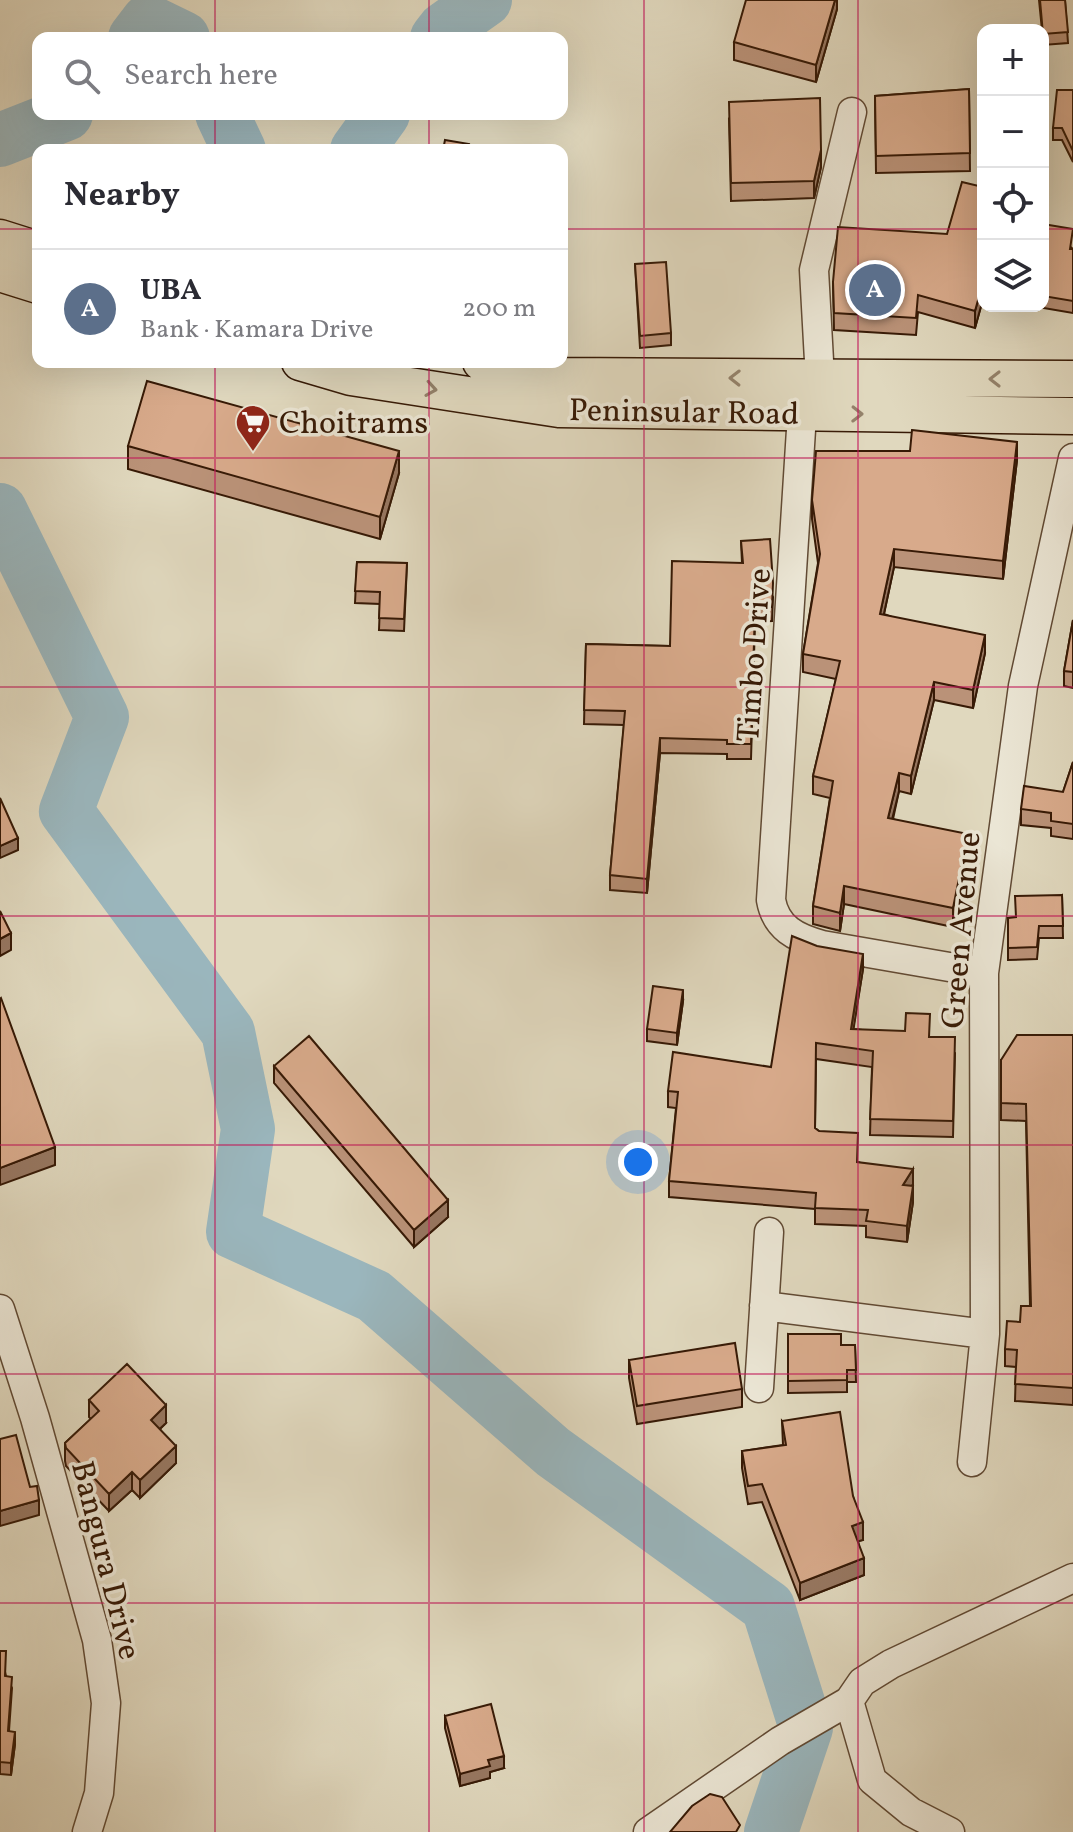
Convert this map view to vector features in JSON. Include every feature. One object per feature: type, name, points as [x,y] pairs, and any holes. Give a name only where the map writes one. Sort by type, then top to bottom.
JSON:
[{"type":"main road","points":[[0,238],[32,248]]},
{"type":"main road","points":[[0,273],[32,283]]},
{"type":"main road","name":"Peninsular Road","points":[[320,368],[351,377],[559,409],[1073,416]]},
{"type":"main road","name":"Peninsular Road","points":[[514,368],[558,376],[1073,379]]},
{"type":"street","points":[[820,379],[814,270],[852,112]]},
{"type":"street","name":"Timbo Drive","points":[[802,414],[771,900],[774,915],[798,938],[984,973]]},
{"type":"street","name":"Green Avenue","points":[[972,1462],[985,1334],[984,973],[1023,686],[1073,458]]},
{"type":"street","points":[[759,1388],[769,1232]]},
{"type":"street","points":[[764,1306],[985,1334]]},
{"type":"street","name":"Bangura Drive","points":[[0,1309],[40,1433],[97,1640],[106,1703],[99,1793],[87,1832]]},
{"type":"street","points":[[648,1832],[780,1741],[837,1708],[862,1682],[891,1664],[1073,1578]]},
{"type":"street","points":[[837,1708],[872,1780],[911,1812],[950,1832]]},
{"type":"building","points":[[746,0],[835,0],[816,65],[734,42]]},
{"type":"building","points":[[1040,0],[1065,0],[1068,32],[1049,34],[1049,24],[1042,24]]},
{"type":"building","points":[[969,89],[970,153],[876,156],[875,96]]},
{"type":"building","points":[[1057,90],[1073,90],[1073,151],[1062,128],[1053,128]]},
{"type":"building","points":[[820,98],[821,150],[814,181],[731,183],[729,102]]},
{"type":"building","points":[[445,140],[469,144],[444,144]]},
{"type":"building","points":[[962,182],[977,186],[975,311],[918,295],[916,318],[834,313],[833,282],[838,227],[947,234]]},
{"type":"building","points":[[1049,225],[1073,229],[1070,249],[1073,249],[1073,301],[1049,297]]},
{"type":"building","points":[[666,262],[671,333],[640,336],[635,264]]},
{"type":"building","points":[[147,381],[399,451],[380,517],[128,446]]},
{"type":"building","points":[[912,430],[1017,442],[1003,561],[894,549],[880,614],[985,635],[973,690],[934,682],[911,776],[899,773],[888,818],[968,834],[953,908],[844,886],[840,913],[813,906],[833,781],[813,776],[840,661],[803,654],[820,554],[812,500],[816,451],[910,451]]},
{"type":"building","points":[[770,539],[772,607],[755,608],[751,744],[727,744],[727,740],[660,738],[647,879],[610,875],[625,711],[584,710],[586,644],[670,646],[672,561],[743,563],[741,541]]},
{"type":"building","points":[[357,562],[407,563],[404,619],[379,618],[380,592],[355,591]]},
{"type":"building","points":[[1073,620],[1073,672],[1064,671]]},
{"type":"building","points":[[1073,762],[1073,824],[1051,821],[1051,813],[1021,809],[1024,786],[1063,792]]},
{"type":"building","points":[[0,798],[18,838],[0,846]]},
{"type":"building","points":[[1062,895],[1063,926],[1039,926],[1037,947],[1008,948],[1008,918],[1016,917],[1015,896]]},
{"type":"building","points":[[0,911],[11,933],[0,939]]},
{"type":"building","points":[[792,936],[817,946],[863,954],[851,1029],[905,1031],[906,1013],[930,1014],[929,1037],[955,1037],[953,1121],[870,1119],[873,1051],[816,1043],[815,1128],[819,1131],[858,1133],[857,1162],[913,1169],[903,1185],[913,1186],[907,1226],[866,1221],[868,1210],[815,1208],[816,1193],[669,1181],[678,1092],[668,1091],[673,1052],[771,1067]]},
{"type":"building","points":[[653,986],[683,990],[677,1033],[647,1029]]},
{"type":"building","points":[[0,999],[55,1147],[0,1168]]},
{"type":"building","points":[[1017,1035],[1073,1035],[1073,1388],[1015,1384],[1017,1350],[1005,1349],[1007,1321],[1020,1322],[1021,1306],[1031,1306],[1026,1104],[1001,1103],[1001,1060]]},
{"type":"building","points":[[309,1036],[448,1200],[414,1230],[274,1066]]},
{"type":"building","points":[[788,1334],[841,1334],[841,1345],[855,1345],[856,1370],[847,1370],[847,1380],[788,1381]]},
{"type":"building","points":[[735,1343],[742,1389],[637,1406],[629,1360]]},
{"type":"building","points":[[127,1364],[166,1405],[151,1420],[176,1446],[140,1480],[132,1472],[109,1494],[66,1448],[65,1443],[99,1411],[89,1400]]},
{"type":"building","points":[[840,1412],[853,1496],[863,1522],[852,1526],[864,1558],[800,1583],[762,1484],[748,1486],[742,1451],[786,1445],[782,1421]]},
{"type":"building","points":[[16,1435],[30,1487],[37,1486],[39,1500],[0,1511],[0,1439]]},
{"type":"building","points":[[0,1651],[6,1651],[5,1676],[12,1677],[8,1731],[15,1732],[11,1763],[0,1762]]},
{"type":"building","points":[[491,1704],[504,1756],[488,1760],[490,1766],[460,1774],[445,1716]]},
{"type":"building","points":[[710,1794],[722,1797],[740,1825],[736,1832],[670,1832],[692,1806]]},
{"type":"waterway","points":[[442,32],[485,0]]},
{"type":"waterway","points":[[140,32],[148,21],[171,32]]},
{"type":"waterway","points":[[0,140],[51,120]]},
{"type":"waterway","points":[[225,120],[236,144]]},
{"type":"waterway","points":[[361,144],[379,120]]},
{"type":"waterway","points":[[0,510],[102,717],[66,811],[228,1032],[248,1129],[233,1232],[374,1296],[553,1452],[768,1607],[806,1728],[771,1832]]},
{"type":"place","name":"UBA","points":[[875,290]]},
{"type":"place","name":"Choitrams","points":[[253,453]]}]
